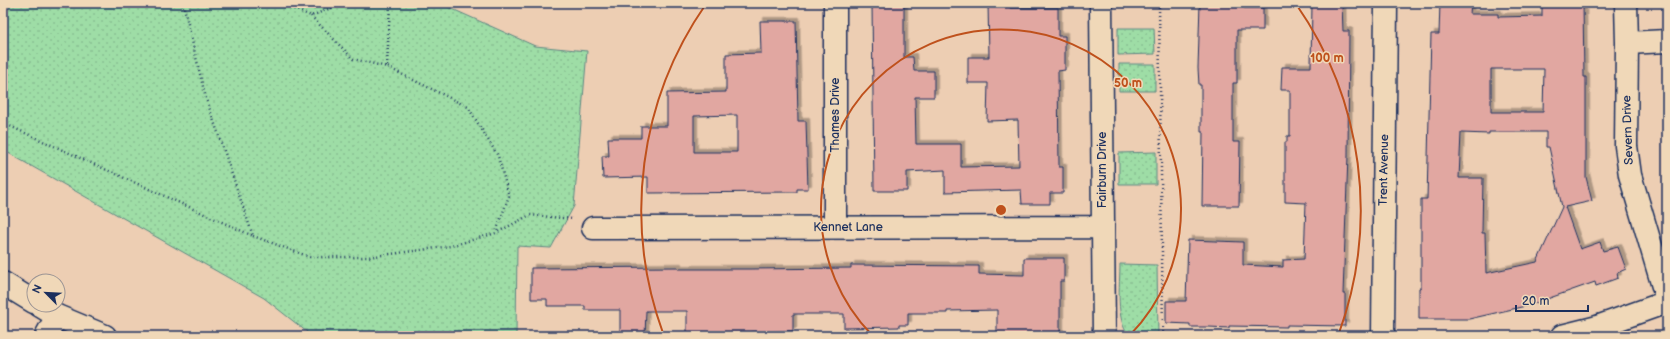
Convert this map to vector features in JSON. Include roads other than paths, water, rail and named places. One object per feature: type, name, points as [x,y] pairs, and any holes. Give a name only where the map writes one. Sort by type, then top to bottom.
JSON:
[{"type":"street","name":"Thames Drive","points":[[834,3],[835,227]]},
{"type":"street","name":"Fairburn Drive","points":[[1101,3],[1104,336]]},
{"type":"street","name":"Trent Avenue","points":[[1383,336],[1386,3]]},
{"type":"street","name":"Severn Drive","points":[[1626,3],[1628,43],[1626,146],[1630,174],[1667,301]]},
{"type":"street","points":[[1628,43],[1667,41]]},
{"type":"street","name":"Kennet Lane","points":[[593,228],[1102,227]]},
{"type":"street","points":[[3,283],[26,297]]},
{"type":"street","points":[[1562,336],[1595,332],[1667,301]]},
{"type":"street","points":[[46,336],[48,313]]},
{"type":"street","points":[[53,313],[105,336]]}]
